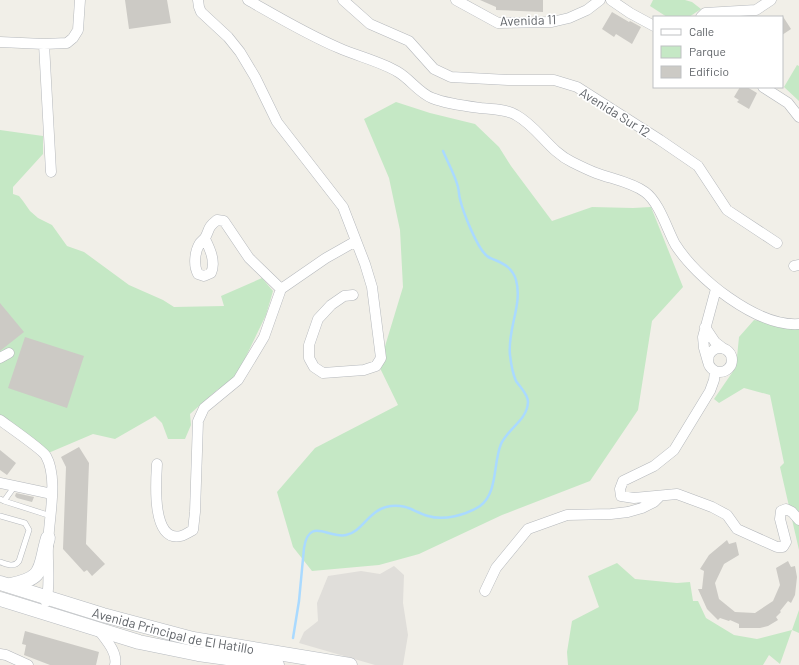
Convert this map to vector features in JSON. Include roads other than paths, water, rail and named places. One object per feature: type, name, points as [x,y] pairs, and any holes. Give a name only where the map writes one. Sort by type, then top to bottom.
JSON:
[{"type":"main road","points":[[5,584],[23,583],[36,576],[48,538]]},
{"type":"main road","name":"Avenida Principal de El Hatillo","points":[[5,584],[193,640],[350,665]]},
{"type":"main road","name":"Avenida Principal de El Hatillo","points":[[0,599],[139,642],[198,654],[277,665]]},
{"type":"street","points":[[0,42],[44,44],[67,43],[73,38],[78,30],[80,0]]},
{"type":"street","points":[[198,0],[198,7],[201,12],[228,37],[248,64],[277,122],[343,207],[372,287],[381,358],[376,366],[364,370],[323,373],[314,367],[309,358],[309,345],[318,319],[331,305],[344,296],[353,295]]},
{"type":"street","points":[[248,0],[340,49],[397,71],[430,98],[455,104],[508,111],[516,115],[534,129],[553,150],[566,159],[595,173],[644,191],[652,200],[676,245],[685,258],[716,289],[766,318],[786,324],[799,324]]},
{"type":"street","name":"Avenida Sur 12","points":[[343,0],[370,24],[409,41],[434,69],[451,77],[508,80],[554,80],[577,87],[698,166],[726,210],[777,244]]},
{"type":"street","name":"Avenida 11","points":[[456,0],[498,24],[552,22],[569,18],[587,10],[600,0]]},
{"type":"street","points":[[611,0],[630,13],[653,25]]},
{"type":"street","points":[[702,16],[705,13],[756,10],[771,0]]},
{"type":"street","points":[[44,44],[51,172]]},
{"type":"street","points":[[765,88],[788,103],[799,117]]},
{"type":"street","points":[[205,239],[210,226],[217,220],[224,221],[250,258],[281,289]]},
{"type":"street","points":[[156,464],[156,499],[158,517],[164,528],[171,535],[181,536],[193,530],[198,421],[204,408],[238,380],[264,337],[281,289],[326,258],[356,241]]},
{"type":"street","points":[[705,328],[710,337],[730,354],[732,361],[731,365],[723,372],[715,371],[709,366],[704,348],[703,337],[705,328],[716,289]]},
{"type":"street","points":[[708,362],[708,358],[712,351],[720,348],[724,349]]},
{"type":"street","points":[[715,371],[714,380],[710,391],[674,450],[654,466],[623,481],[620,489],[621,496],[627,498],[678,494],[712,507],[727,515],[737,529],[777,547],[783,547],[786,542],[780,519],[781,511],[786,509],[792,512],[799,520]]},
{"type":"street","points":[[0,420],[46,454],[51,469],[52,494],[48,538],[48,597],[44,612]]},
{"type":"street","points":[[0,483],[52,494]]},
{"type":"street","points":[[485,591],[496,568],[528,529],[567,515],[628,512],[642,508],[654,502],[660,496]]},
{"type":"street","points":[[98,629],[110,644],[116,662],[115,665]]},
{"type":"street","points":[[0,654],[6,655],[28,665]]},
{"type":"lane","points":[[14,487],[2,500],[51,516]]},
{"type":"lane","points":[[0,516],[25,523],[29,530],[17,564],[14,565],[0,562]]},
{"type":"waterway","points":[[293,638],[299,601],[304,548],[310,533],[320,531],[346,535],[352,533],[377,511],[391,506],[402,506],[428,516],[441,518],[462,514],[480,506],[490,494],[501,444],[527,409],[528,399],[516,381],[510,355],[511,336],[518,298],[516,280],[508,267],[488,257],[479,246],[467,221],[457,182],[443,151]]}]
